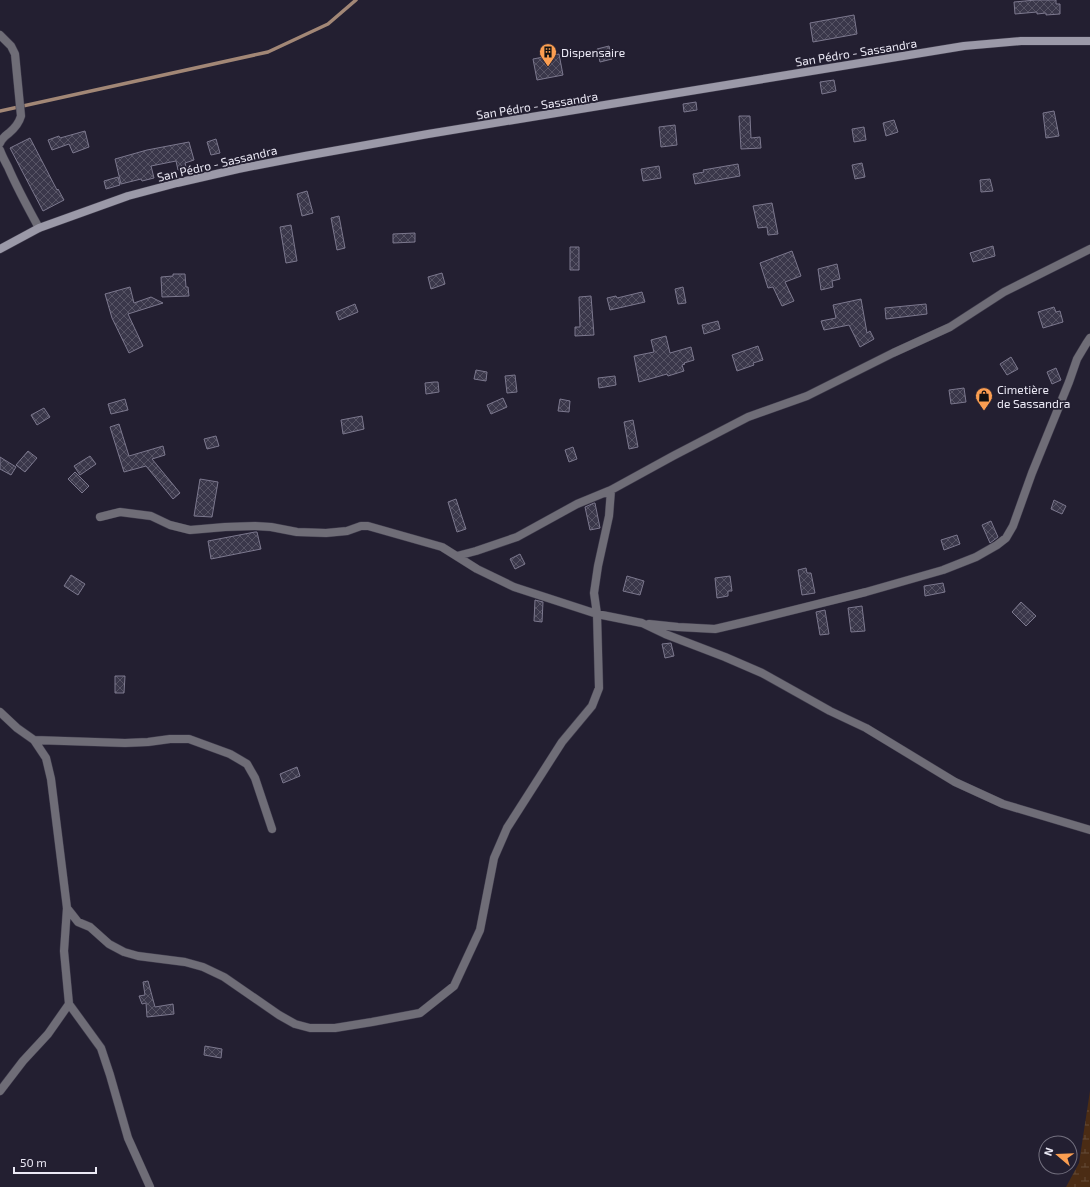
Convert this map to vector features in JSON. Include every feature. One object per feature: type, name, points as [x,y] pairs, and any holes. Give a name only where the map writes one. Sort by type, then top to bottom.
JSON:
[{"type":"main road","name":"San Pédro - Sassandra","points":[[0,249],[40,228],[128,196],[238,169],[312,154],[964,46],[1022,42],[1090,41]]},
{"type":"street","points":[[0,35],[12,46],[16,54],[21,116],[17,125],[5,135],[0,143]]},
{"type":"street","points":[[0,150],[15,184],[40,228]]},
{"type":"street","points":[[457,556],[517,537],[577,504],[611,490],[748,417],[807,396],[893,353],[950,327],[1004,292],[1090,249]]},
{"type":"street","points":[[100,517],[120,512],[151,516],[170,525],[190,530],[255,526],[271,527],[297,532],[326,533],[347,531],[361,526],[368,526],[442,547],[477,569],[514,587],[597,614],[642,623],[715,629],[812,606],[943,570],[976,557],[997,545],[1006,538],[1013,526],[1032,473],[1077,359],[1090,338]]},
{"type":"street","points":[[67,908],[78,922],[90,927],[109,944],[124,952],[138,956],[185,962],[203,967],[224,977],[279,1015],[296,1024],[310,1028],[335,1028],[420,1013],[454,986],[480,930],[494,858],[507,828],[562,742],[592,706],[600,688],[597,614],[594,594],[598,566],[609,516],[611,490]]},
{"type":"street","points":[[642,623],[665,634],[762,673],[823,707],[866,728],[955,782],[1002,804],[1090,830]]},
{"type":"street","points":[[0,712],[17,728],[34,740],[46,758],[51,779],[67,908],[64,951],[69,1004],[101,1048],[128,1138],[150,1187]]},
{"type":"street","points":[[34,740],[125,743],[189,739],[230,754],[247,764],[255,778],[272,829]]},
{"type":"street","points":[[0,1091],[48,1034],[69,1004]]},
{"type":"green space","points":[[1090,1091],[1090,1187],[1066,1187],[1072,1175],[1078,1175]]},
{"type":"building","points":[[1056,0],[1056,4],[1060,4],[1060,14],[1046,15],[1046,13],[1037,14],[1037,12],[1015,14],[1014,2]]},
{"type":"building","points":[[854,15],[857,34],[813,42],[810,23]]},
{"type":"building","points":[[609,46],[612,59],[600,62],[597,49]]},
{"type":"building","name":"Dispensaire","points":[[559,54],[563,75],[537,80],[533,59]]},
{"type":"building","points":[[834,80],[836,91],[822,94],[820,82]]},
{"type":"building","points":[[696,102],[697,110],[684,112],[683,104]]},
{"type":"building","points":[[1054,111],[1059,136],[1046,138],[1043,113]]},
{"type":"building","points":[[739,116],[750,116],[751,138],[760,137],[761,148],[741,149]]},
{"type":"building","points":[[894,120],[898,132],[886,136],[883,123]]},
{"type":"building","points":[[675,125],[677,145],[661,147],[659,127]]},
{"type":"building","points":[[864,127],[866,140],[854,142],[852,129]]},
{"type":"building","points":[[85,131],[89,147],[73,153],[69,144],[52,150],[48,140],[59,136],[60,138]]},
{"type":"building","points":[[30,138],[57,190],[58,189],[64,200],[43,211],[10,148]]},
{"type":"building","points":[[216,139],[220,153],[211,155],[207,142]]},
{"type":"building","points":[[189,142],[194,160],[185,163],[186,167],[178,170],[176,161],[151,166],[154,178],[142,181],[141,179],[121,184],[115,159],[147,150]]},
{"type":"building","points":[[862,163],[865,177],[855,179],[852,165]]},
{"type":"building","points":[[738,164],[740,176],[695,184],[693,174],[704,172],[703,170]]},
{"type":"building","points":[[659,166],[661,178],[643,181],[641,169]]},
{"type":"building","points":[[118,177],[120,185],[106,189],[104,181]]},
{"type":"building","points":[[990,179],[993,191],[981,192],[980,180]]},
{"type":"building","points":[[307,191],[313,213],[302,216],[297,194]]},
{"type":"building","points":[[772,203],[778,234],[768,235],[767,227],[758,228],[753,206]]},
{"type":"building","points":[[339,216],[345,248],[337,250],[331,218]]},
{"type":"building","points":[[291,225],[297,261],[286,263],[280,227]]},
{"type":"building","points":[[415,233],[415,242],[393,243],[393,234]]},
{"type":"building","points":[[993,246],[995,256],[973,262],[970,253]]},
{"type":"building","points":[[570,247],[579,247],[579,270],[570,270]]},
{"type":"building","points":[[792,251],[801,276],[785,282],[794,301],[782,306],[773,287],[768,288],[760,263]]},
{"type":"building","points":[[837,264],[840,279],[832,281],[833,287],[821,290],[818,269]]},
{"type":"building","points":[[442,273],[445,284],[431,289],[428,277]]},
{"type":"building","points":[[173,274],[185,274],[186,287],[188,287],[189,296],[162,297],[161,277],[173,276]]},
{"type":"building","points":[[130,287],[134,303],[151,297],[163,303],[128,314],[143,346],[129,353],[112,318],[105,294]]},
{"type":"building","points":[[683,287],[686,303],[678,304],[675,289]]},
{"type":"building","points":[[642,292],[645,302],[610,310],[607,298],[616,296],[617,298]]},
{"type":"building","points":[[591,296],[594,335],[575,336],[575,327],[580,327],[579,297]]},
{"type":"building","points":[[861,299],[867,333],[870,331],[874,339],[860,347],[849,325],[824,330],[821,321],[836,318],[833,305]]},
{"type":"building","points":[[355,304],[358,312],[339,320],[336,312]]},
{"type":"building","points":[[926,304],[927,314],[886,319],[885,308]]},
{"type":"building","points":[[1054,307],[1056,312],[1060,311],[1063,322],[1043,328],[1038,312]]},
{"type":"building","points":[[718,321],[720,329],[704,334],[702,325]]},
{"type":"building","points":[[666,336],[670,353],[691,347],[694,360],[682,365],[684,371],[639,382],[634,356],[654,352],[651,340]]},
{"type":"building","points":[[758,346],[763,360],[737,371],[732,355]]},
{"type":"building","points":[[1011,357],[1018,369],[1007,375],[1000,364]]},
{"type":"building","points":[[1056,368],[1061,380],[1052,384],[1047,372]]},
{"type":"building","points":[[476,370],[487,372],[486,381],[474,379]]},
{"type":"building","points":[[515,375],[517,392],[507,393],[505,376]]},
{"type":"building","points":[[615,376],[616,385],[599,388],[598,378]]},
{"type":"building","points":[[438,382],[439,392],[426,394],[425,383]]},
{"type":"building","points":[[964,388],[966,402],[951,404],[949,390]]},
{"type":"building","points":[[503,398],[507,407],[491,414],[487,405]]},
{"type":"building","points":[[125,399],[128,410],[111,414],[108,404]]},
{"type":"building","points":[[560,399],[570,401],[569,412],[558,411]]},
{"type":"building","points":[[44,408],[50,417],[37,425],[31,415]]},
{"type":"building","points":[[362,416],[364,429],[343,434],[341,420]]},
{"type":"building","points":[[633,420],[638,447],[629,449],[624,422]]},
{"type":"building","points":[[119,424],[129,456],[163,446],[165,455],[152,459],[180,493],[173,499],[146,466],[124,472],[110,427]]},
{"type":"building","points":[[216,436],[219,446],[207,449],[204,439]]},
{"type":"building","points":[[573,447],[577,459],[569,462],[565,450]]},
{"type":"building","points":[[28,451],[37,458],[25,472],[16,465]]},
{"type":"building","points":[[90,456],[96,464],[80,475],[74,466]]},
{"type":"building","points":[[0,457],[16,467],[11,475],[0,469]]},
{"type":"building","points":[[75,472],[89,486],[82,493],[68,479]]},
{"type":"building","points":[[200,479],[218,482],[212,517],[194,516]]},
{"type":"building","points":[[456,499],[466,529],[457,532],[448,502]]},
{"type":"building","points":[[1054,500],[1066,506],[1062,514],[1051,509]]},
{"type":"building","points":[[594,503],[600,528],[590,530],[585,507]]},
{"type":"building","points":[[991,521],[998,537],[990,543],[982,525]]},
{"type":"building","points":[[257,532],[261,549],[211,559],[208,541]]},
{"type":"building","points":[[957,535],[960,544],[944,550],[941,540]]},
{"type":"building","points":[[520,554],[525,564],[515,569],[510,559]]},
{"type":"building","points":[[806,568],[807,573],[811,573],[815,593],[802,595],[798,570]]},
{"type":"building","points":[[71,575],[85,584],[78,595],[64,586]]},
{"type":"building","points":[[627,576],[644,581],[640,595],[623,591]]},
{"type":"building","points":[[730,576],[732,591],[728,591],[728,596],[717,598],[715,578]]},
{"type":"building","points":[[943,583],[945,592],[925,596],[924,586]]},
{"type":"building","points":[[535,600],[543,602],[542,622],[534,621]]},
{"type":"building","points":[[1021,602],[1036,616],[1026,626],[1012,612]]},
{"type":"building","points":[[862,606],[865,631],[851,632],[848,608]]},
{"type":"building","points":[[825,610],[829,634],[820,635],[816,612]]},
{"type":"building","points":[[671,643],[674,656],[665,658],[662,644]]},
{"type":"building","points":[[115,676],[125,676],[124,693],[115,693]]},
{"type":"building","points":[[297,767],[300,776],[283,783],[280,774]]},
{"type":"building","points":[[148,981],[155,1007],[173,1004],[174,1014],[147,1017],[146,1003],[142,1004],[139,996],[145,995],[143,982]]},
{"type":"building","points":[[205,1046],[222,1049],[221,1058],[204,1055]]},
{"type":"waterway","points":[[0,111],[268,52],[328,24],[356,0]]},
{"type":"place","name":"Dispensaire","points":[[548,67]]},
{"type":"place","name":"Cimetière de Sassandra","points":[[984,411]]}]
